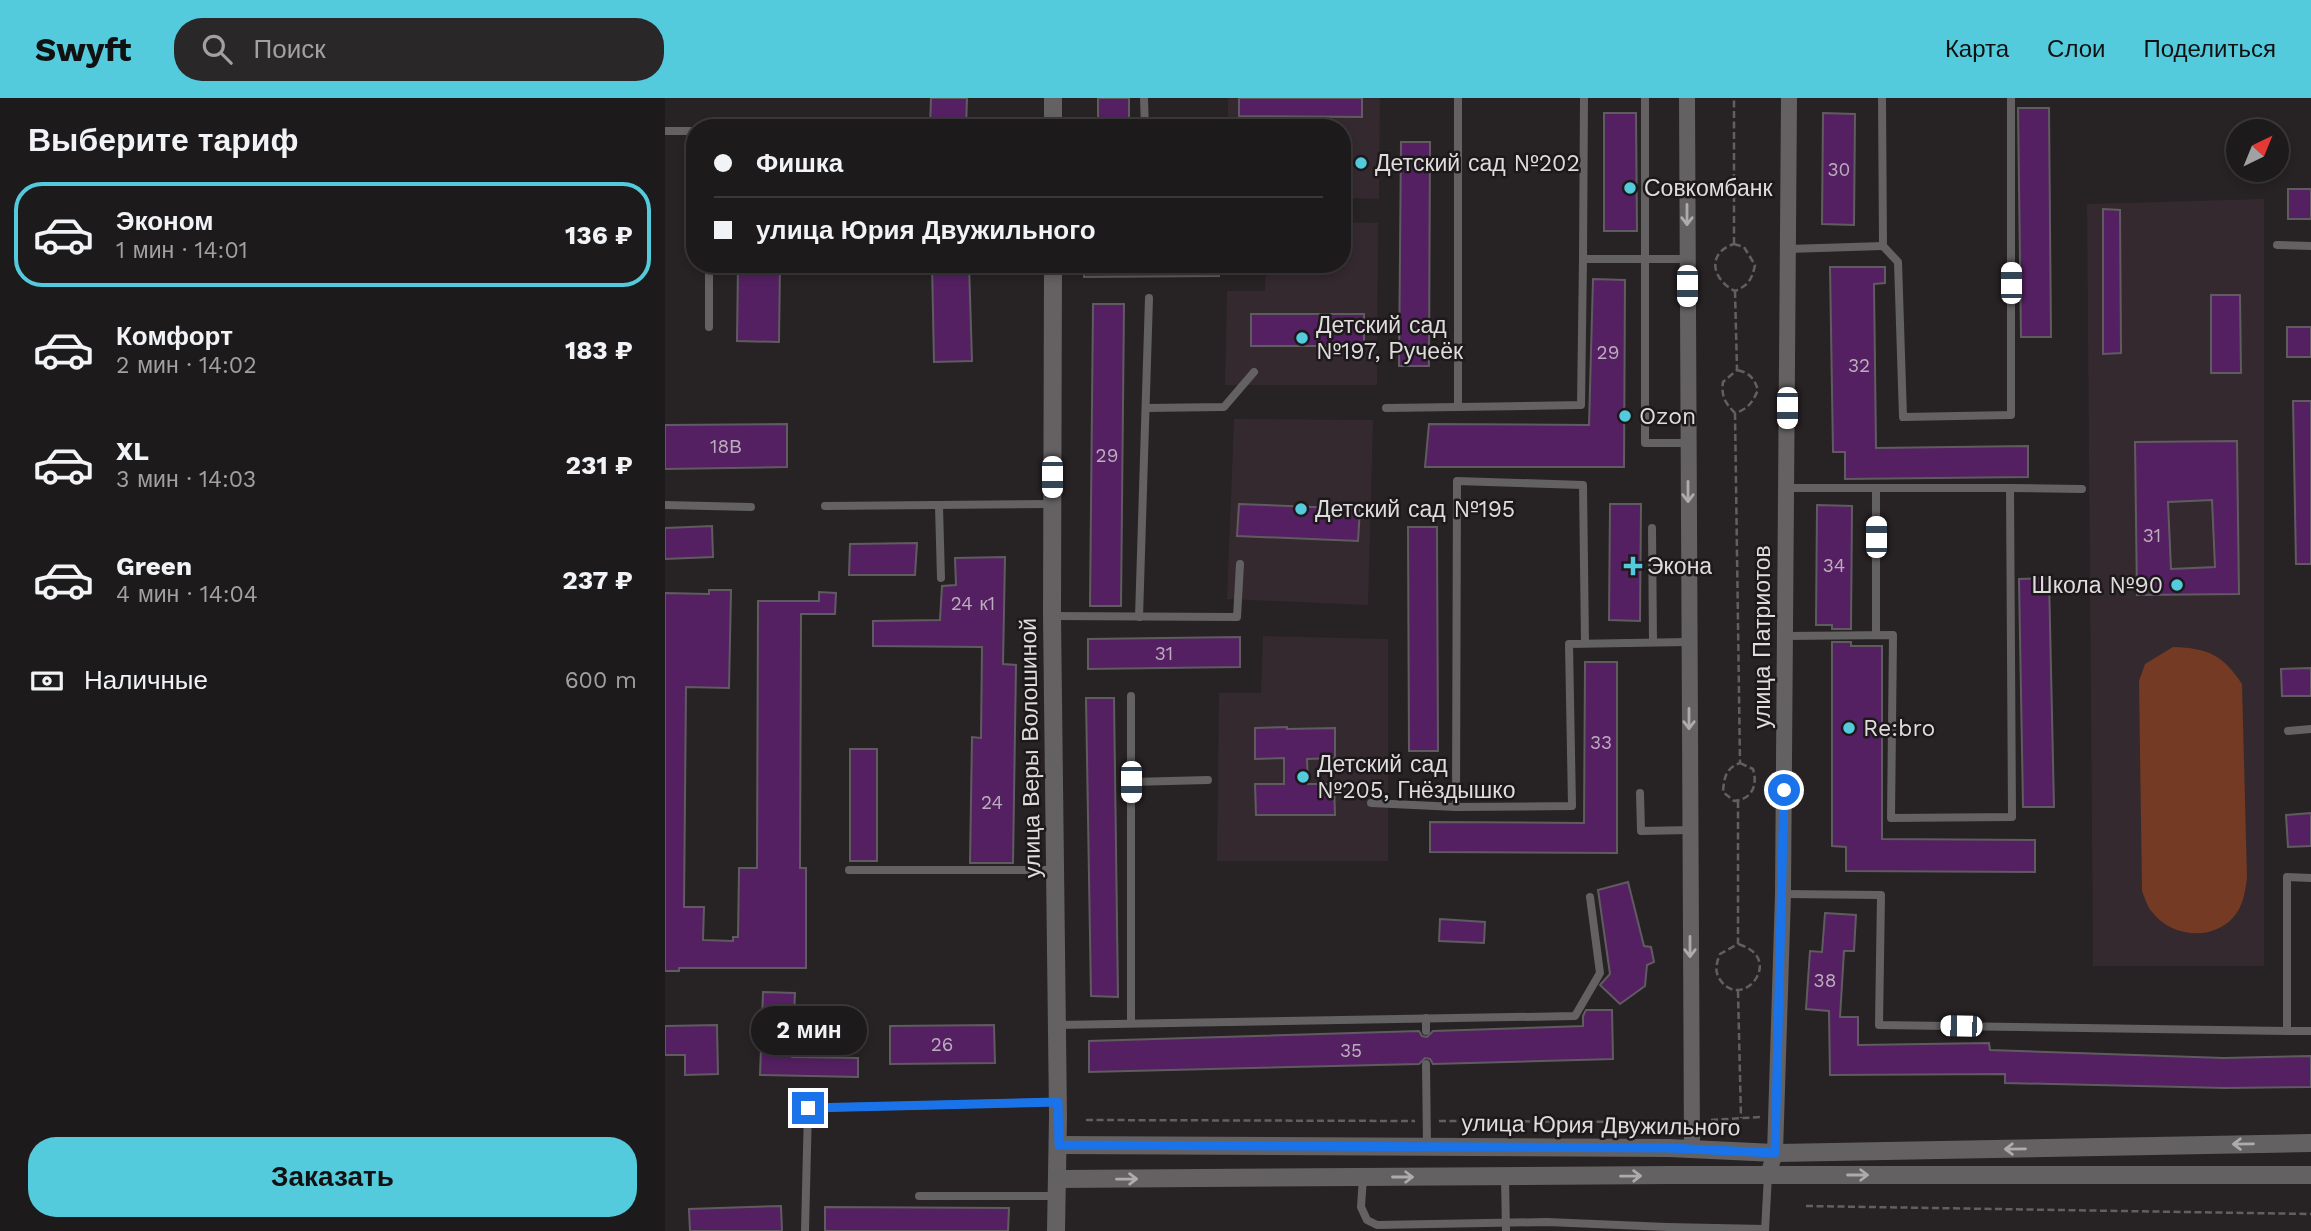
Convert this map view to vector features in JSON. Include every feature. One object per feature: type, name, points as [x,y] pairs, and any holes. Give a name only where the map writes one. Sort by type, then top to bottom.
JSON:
[{"type":"street","points":[[1053,98],[1053,119]]},
{"type":"street","points":[[1686,98],[1692,1149]]},
{"type":"street","name":"улица Патриотов","points":[[1768,1175],[1775,1153],[1783,894],[1789,98]]},
{"type":"street","name":"улица Веры Волошиной","points":[[1052,273],[1052,616],[1059,1145],[1056,1231]]},
{"type":"street","name":"улица Юрия Двужильного","points":[[1059,1145],[1427,1146],[1692,1149],[1775,1153],[2311,1143]]},
{"type":"street","points":[[1293,1177],[1295,1146]]},
{"type":"street","name":"улица Юрия Двужильного","points":[[1058,1187],[1293,1177],[2311,1175]]},
{"type":"lane","points":[[1145,98],[1145,119]]},
{"type":"lane","points":[[1458,98],[1458,407]]},
{"type":"lane","points":[[1386,408],[1581,405],[1584,98]]},
{"type":"lane","points":[[1645,98],[1645,443],[1688,443]]},
{"type":"lane","points":[[1882,98],[1883,246],[1898,262],[1903,418],[2011,415],[2011,98]]},
{"type":"lane","points":[[665,131],[686,131]]},
{"type":"lane","points":[[2277,245],[2311,246]]},
{"type":"lane","points":[[1788,249],[1883,246]]},
{"type":"lane","points":[[1583,259],[1687,259]]},
{"type":"lane","points":[[709,273],[709,327]]},
{"type":"lane","points":[[1139,617],[1149,299]]},
{"type":"lane","points":[[1146,408],[1224,407],[1254,372]]},
{"type":"lane","points":[[1456,807],[1457,481],[1583,485],[1585,643]]},
{"type":"lane","points":[[1786,488],[2082,489]]},
{"type":"lane","points":[[1875,488],[1876,635]]},
{"type":"lane","points":[[1785,636],[1893,635],[1891,818],[2011,817],[2010,488]]},
{"type":"lane","points":[[825,506],[1052,504]]},
{"type":"lane","points":[[665,505],[751,507]]},
{"type":"lane","points":[[939,506],[941,579]]},
{"type":"lane","points":[[1652,528],[1653,642]]},
{"type":"lane","points":[[1052,616],[1237,617],[1240,564]]},
{"type":"lane","points":[[1371,803],[1456,807],[1572,806],[1569,644],[1688,642]]},
{"type":"lane","points":[[1131,696],[1131,1023]]},
{"type":"lane","points":[[2288,731],[2311,729]]},
{"type":"lane","points":[[1131,782],[1208,780]]},
{"type":"lane","points":[[1640,793],[1641,831],[1689,830]]},
{"type":"lane","points":[[849,870],[1057,870]]},
{"type":"lane","points":[[2287,1031],[2287,877],[2311,878]]},
{"type":"lane","points":[[1783,894],[1881,895],[1879,1025],[2311,1031]]},
{"type":"lane","points":[[1057,1025],[1575,1016],[1600,973],[1590,897]]},
{"type":"lane","points":[[1426,1018],[1426,1031]]},
{"type":"lane","points":[[1426,1064],[1427,1146]]},
{"type":"lane","points":[[805,1231],[808,1108],[1058,1102]]},
{"type":"lane","points":[[1363,1177],[1361,1207],[1367,1220],[1377,1225],[1765,1230],[1768,1175]]},
{"type":"lane","points":[[1505,1177],[1506,1227]]},
{"type":"lane","points":[[919,1196],[1058,1187]]},
{"type":"path","points":[[1734,98],[1734,244]]},
{"type":"path","points":[[1734,244],[1744,247],[1755,265],[1752,278],[1746,286],[1735,290],[1718,279],[1715,267],[1717,256],[1724,247],[1734,244]]},
{"type":"path","points":[[1735,290],[1737,370]]},
{"type":"path","points":[[1737,370],[1723,382],[1722,391],[1724,401],[1735,413],[1741,763]]},
{"type":"path","points":[[1735,413],[1745,410],[1752,403],[1758,390],[1748,373],[1737,370]]},
{"type":"path","points":[[1741,763],[1753,769],[1756,778],[1751,794],[1738,801],[1728,798],[1723,792],[1724,779],[1728,770],[1741,763]]},
{"type":"path","points":[[1738,801],[1738,944]]},
{"type":"path","points":[[1738,944],[1752,950],[1759,957],[1761,967],[1751,985],[1734,991],[1724,985],[1717,974],[1716,965],[1720,954],[1738,944]]},
{"type":"path","points":[[1738,990],[1741,1118]]},
{"type":"path","points":[[1710,1120],[1761,1117]]},
{"type":"path","points":[[1086,1120],[1668,1122]]},
{"type":"path","points":[[1806,1206],[2311,1214]]},
{"type":"shaded area","name":"Детский сад №202","points":[[1228,98],[1380,98],[1379,199],[1351,198],[1351,119],[1228,119]]},
{"type":"shaded area","name":"Школа №90","points":[[2264,199],[2264,966],[2093,966],[2087,204]]},
{"type":"shaded area","name":"Детский сад №197, Ручеёк","points":[[1351,222],[1378,223],[1377,385],[1225,385],[1227,291],[1265,291],[1266,273],[1351,273]]},
{"type":"shaded area","name":"Детский сад №195","points":[[1234,419],[1373,420],[1368,605],[1227,599]]},
{"type":"shaded area","name":"Детский сад №205, Гнёздышко","points":[[1263,636],[1388,639],[1388,861],[1217,861],[1219,693],[1261,693]]},
{"type":"shaded area","points":[[2173,647],[2196,649],[2213,655],[2228,666],[2242,684],[2247,879],[2238,911],[2230,921],[2208,932],[2183,932],[2171,928],[2152,912],[2142,891],[2139,681],[2145,664]]},
{"type":"building","points":[[931,98],[967,98],[966,119],[930,119]]},
{"type":"building","points":[[1098,98],[1129,98],[1129,119],[1098,119]]},
{"type":"building","points":[[1239,98],[1362,98],[1362,117],[1239,116]]},
{"type":"building","points":[[2018,108],[2049,108],[2051,337],[2021,337]]},
{"type":"building","points":[[1604,113],[1636,113],[1637,231],[1604,231]]},
{"type":"building","points":[[1823,113],[1855,114],[1854,225],[1822,224]]},
{"type":"building","points":[[1401,142],[1430,142],[1429,366],[1399,366]]},
{"type":"building","points":[[2288,189],[2311,189],[2311,219],[2288,219]]},
{"type":"building","points":[[2103,209],[2120,210],[2121,353],[2103,354]]},
{"type":"building","points":[[1830,267],[1885,267],[1885,283],[1874,284],[1876,448],[2028,446],[2028,477],[1845,479],[1845,452],[1833,452]]},
{"type":"building","points":[[738,273],[780,273],[779,342],[737,341]]},
{"type":"building","points":[[932,273],[969,273],[972,361],[934,362]]},
{"type":"building","points":[[1084,273],[1219,273],[1219,276],[1084,277]]},
{"type":"building","points":[[1593,279],[1625,280],[1624,467],[1425,467],[1429,424],[1589,425]]},
{"type":"building","points":[[2211,295],[2240,295],[2241,373],[2211,373]]},
{"type":"building","points":[[1093,304],[1124,304],[1121,606],[1090,606]]},
{"type":"building","points":[[1251,314],[1364,314],[1364,346],[1251,346]]},
{"type":"building","points":[[2287,327],[2311,327],[2311,357],[2287,357]]},
{"type":"building","points":[[2293,401],[2311,401],[2311,564],[2296,564]]},
{"type":"building","points":[[787,424],[787,467],[665,469],[665,425]]},
{"type":"building","points":[[2237,441],[2239,594],[2137,595],[2135,442]],"holes":[[[2212,500],[2215,567],[2171,569],[2168,502]]]},
{"type":"building","points":[[1239,504],[1360,509],[1358,541],[1237,536]]},
{"type":"building","points":[[1610,504],[1641,504],[1640,621],[1609,620]]},
{"type":"building","points":[[1817,505],[1852,506],[1851,629],[1832,629],[1832,625],[1816,625]]},
{"type":"building","points":[[712,526],[713,557],[665,559],[665,528]]},
{"type":"building","points":[[1408,527],[1437,527],[1438,751],[1409,751]]},
{"type":"building","points":[[917,543],[915,575],[849,575],[850,544]]},
{"type":"building","points":[[1005,557],[1003,664],[1016,665],[1013,863],[970,863],[972,737],[981,738],[982,647],[873,646],[873,621],[940,620],[942,586],[956,585],[955,558]]},
{"type":"building","points":[[2049,578],[2054,807],[2023,807],[2019,579]]},
{"type":"building","points":[[709,590],[731,590],[729,688],[686,687],[684,907],[704,907],[703,940],[733,941],[733,937],[738,937],[739,868],[757,868],[758,601],[819,601],[819,592],[836,593],[835,614],[801,614],[800,868],[806,868],[806,968],[679,968],[679,971],[665,971],[665,593],[709,594]]},
{"type":"building","points":[[1240,637],[1240,667],[1088,669],[1088,639]]},
{"type":"building","points":[[1832,642],[1851,642],[1851,646],[1882,646],[1882,839],[2035,840],[2035,872],[1846,871],[1846,847],[1832,846]]},
{"type":"building","points":[[1585,662],[1617,662],[1617,853],[1430,852],[1430,822],[1584,823]]},
{"type":"building","points":[[2311,668],[2311,696],[2282,696],[2281,669]]},
{"type":"building","points":[[1086,698],[1114,698],[1118,997],[1091,996]]},
{"type":"building","points":[[1255,728],[1335,728],[1335,758],[1307,759],[1308,784],[1334,784],[1335,815],[1256,815],[1255,784],[1284,784],[1284,758],[1255,759]]},
{"type":"building","points":[[850,749],[877,749],[877,861],[850,861]]},
{"type":"building","points":[[2311,813],[2311,846],[2288,847],[2286,815]]},
{"type":"building","points":[[1628,882],[1644,946],[1651,947],[1654,962],[1647,965],[1645,986],[1620,1004],[1600,985],[1610,974],[1598,890]]},
{"type":"building","points":[[1825,913],[1856,915],[1854,951],[1844,951],[1840,1017],[1858,1017],[1858,1045],[1989,1043],[1990,1050],[2224,1058],[2311,1056],[2311,1087],[2225,1088],[2005,1083],[2005,1074],[1830,1075],[1829,1011],[1806,1009],[1810,951],[1822,952]]},
{"type":"building","points":[[1440,919],[1485,922],[1484,943],[1439,941]]},
{"type":"building","points":[[763,992],[795,993],[792,1057],[858,1058],[858,1077],[760,1075]]},
{"type":"building","points":[[1586,1010],[1612,1010],[1613,1059],[1433,1064],[1430,1059],[1425,1058],[1419,1064],[1089,1072],[1089,1041],[1419,1031],[1422,1036],[1427,1037],[1433,1031],[1583,1026]]},
{"type":"building","points":[[717,1025],[718,1074],[685,1075],[685,1055],[665,1055],[665,1026]]},
{"type":"building","points":[[994,1025],[995,1063],[890,1064],[890,1026]]},
{"type":"building","points":[[781,1206],[782,1231],[690,1231],[689,1209]]},
{"type":"building","points":[[825,1207],[1009,1208],[1008,1231],[825,1231]]},
{"type":"place","name":"Детский сад №202","points":[[1361,163]]},
{"type":"place","name":"Совкомбанк","points":[[1630,188]]},
{"type":"place","name":"Детский сад №197, Ручеёк","points":[[1302,338]]},
{"type":"place","name":"Ozon","points":[[1625,416]]},
{"type":"place","name":"Детский сад №195","points":[[1301,509]]},
{"type":"place","name":"Экона","points":[[1633,566]]},
{"type":"place","name":"Школа №90","points":[[2177,585]]},
{"type":"place","name":"Re:bro","points":[[1849,728]]},
{"type":"place","name":"Детский сад №205, Гнёздышко","points":[[1303,777]]},
{"type":"route","points":[[808,1108],[1058,1102],[1059,1145],[1669,1148],[1775,1153],[1784,790]]}]
